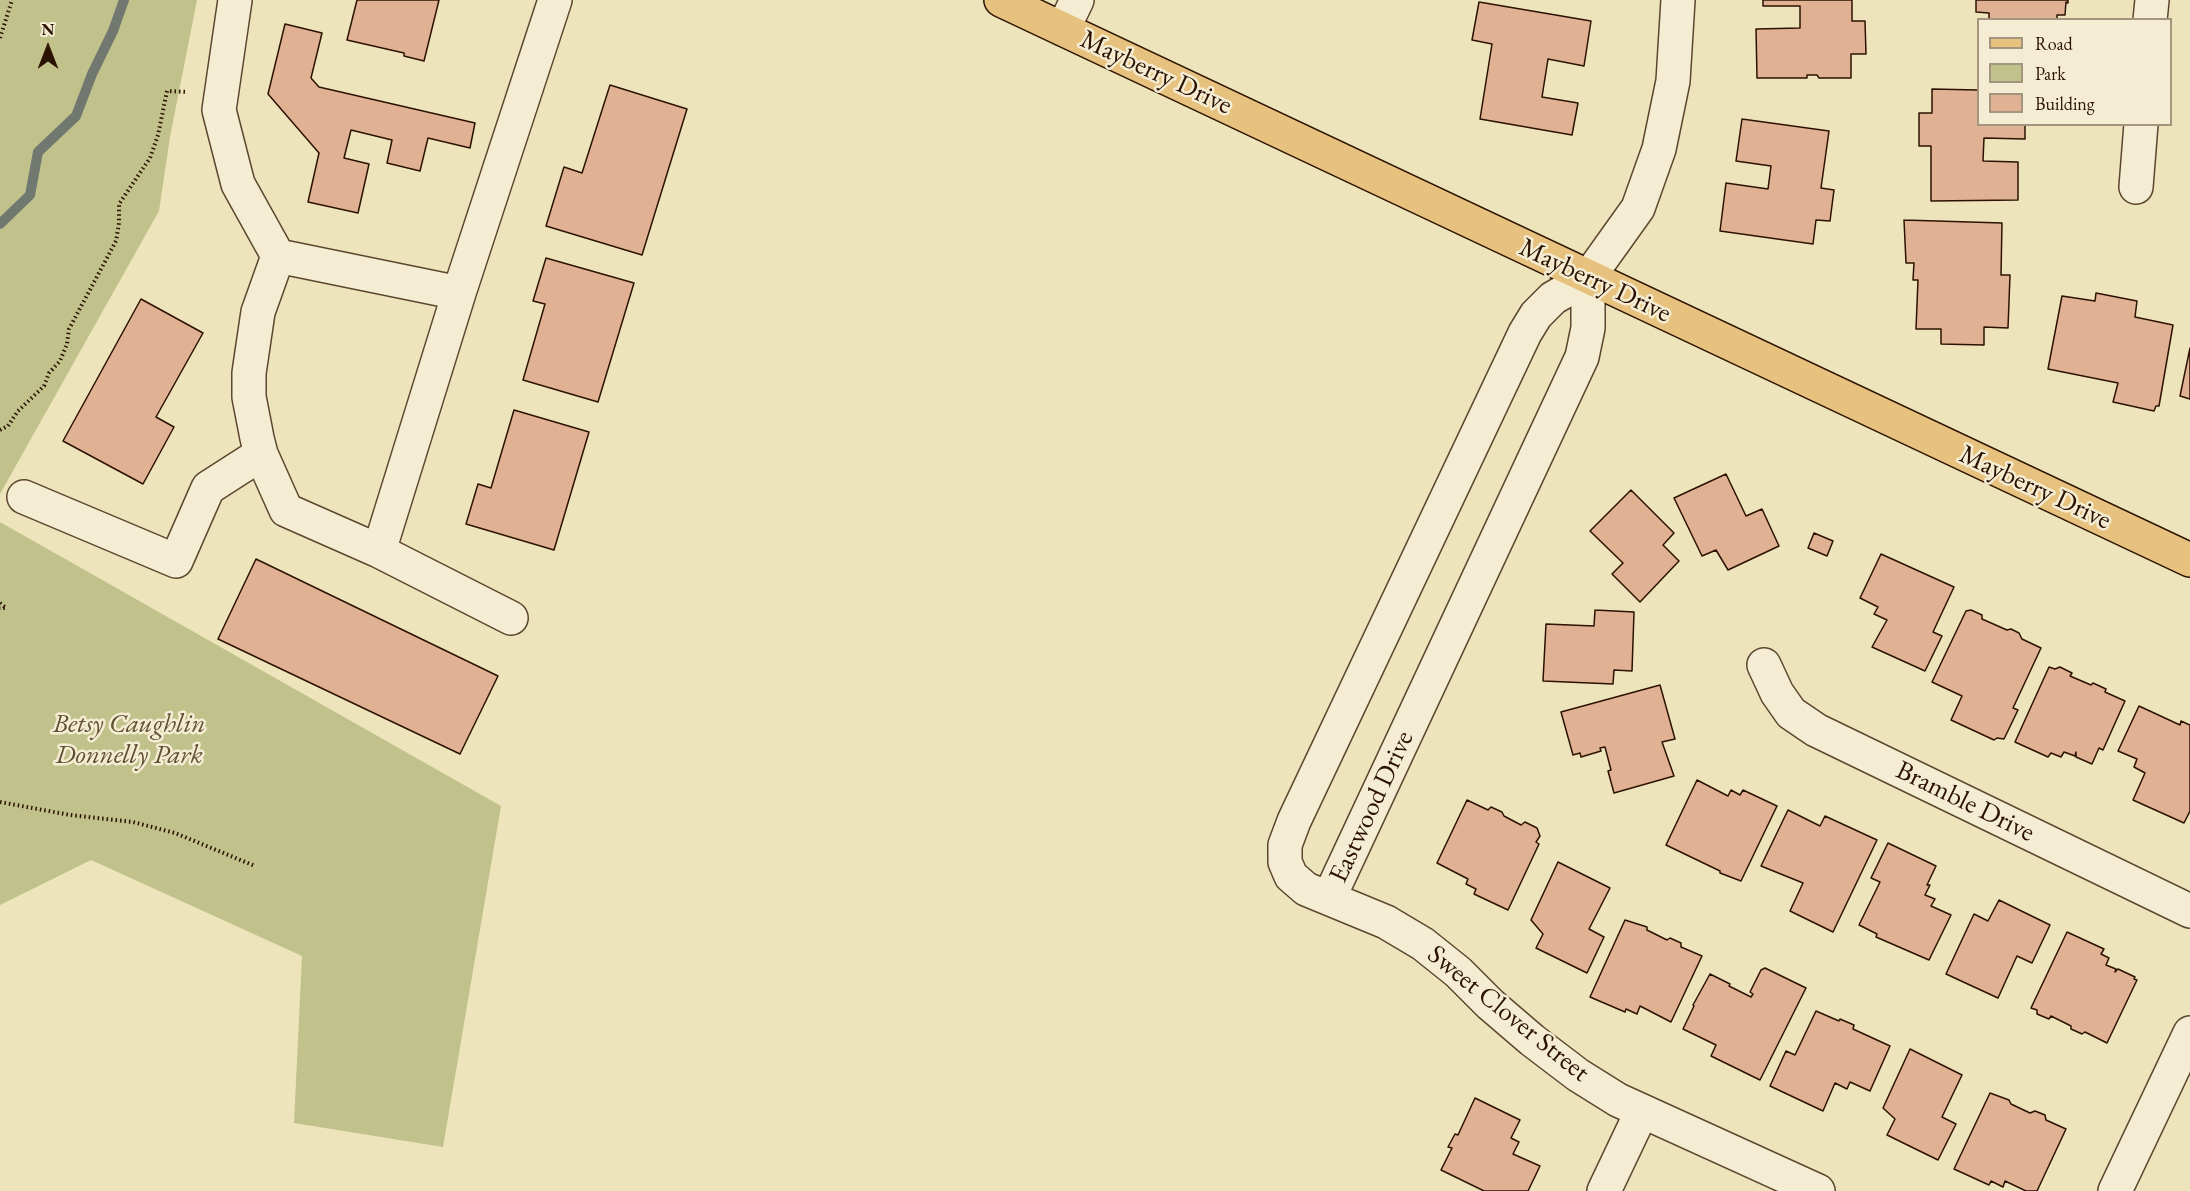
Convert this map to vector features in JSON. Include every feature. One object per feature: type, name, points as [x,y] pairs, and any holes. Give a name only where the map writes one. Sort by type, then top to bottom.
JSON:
[{"type":"main road","name":"Mayberry Drive","points":[[1001,0],[1587,278],[2190,560]]},
{"type":"street","points":[[235,0],[219,110],[238,184],[278,256],[258,312],[249,373],[249,397],[261,454],[286,510],[379,552],[511,618]]},
{"type":"street","points":[[379,552],[459,293],[555,0]]},
{"type":"street","points":[[1063,29],[1077,0]]},
{"type":"street","name":"Eastwood Drive","points":[[1587,278],[1588,328],[1582,357],[1329,898],[1306,889],[1291,876],[1285,862],[1285,845],[1294,821],[1525,333],[1536,315],[1553,298],[1587,278],[1638,208],[1659,149],[1673,81],[1678,0]]},
{"type":"street","points":[[2150,18],[2152,0]]},
{"type":"street","points":[[2136,188],[2141,126]]},
{"type":"street","points":[[278,256],[459,293]]},
{"type":"street","points":[[24,497],[176,561],[208,488],[261,454]]},
{"type":"street","name":"Bramble Drive","points":[[1764,665],[1777,693],[1791,713],[1816,730],[2190,911]]},
{"type":"street","name":"Sweet Clover Street","points":[[1329,898],[1386,922],[1423,944],[1458,972],[1490,1004],[1532,1040],[1578,1076],[1618,1100],[1818,1191]]},
{"type":"street","points":[[2115,1191],[2190,1033]]},
{"type":"street","points":[[1604,1191],[1642,1111]]},
{"type":"path","points":[[0,39],[12,0]]},
{"type":"path","points":[[0,430],[8,426],[18,411],[44,386],[49,373],[60,361],[67,344],[69,328],[116,241],[119,204],[150,158],[158,135],[167,90],[199,92]]},
{"type":"path","points":[[0,603],[6,608],[0,608]]},
{"type":"path","points":[[0,802],[70,815],[133,822],[175,833],[255,866]]},
{"type":"green space","points":[[0,0],[197,0],[170,137],[159,211],[0,494]]},
{"type":"green space","name":"Betsy Caughlin Donnelly Park","points":[[0,522],[501,806],[443,1147],[294,1123],[302,956],[91,860],[0,905]]},
{"type":"building","points":[[357,0],[439,0],[424,61],[404,56],[404,53],[347,40]]},
{"type":"building","points":[[1763,0],[1852,0],[1852,21],[1865,21],[1866,54],[1851,54],[1851,78],[1819,78],[1817,75],[1807,75],[1807,78],[1757,78],[1756,29],[1800,28],[1800,6],[1763,6]]},
{"type":"building","points":[[1976,0],[2068,0],[2065,15],[2057,15],[2057,18],[1989,18],[1989,13],[1976,12]]},
{"type":"building","points":[[1479,2],[1591,21],[1584,66],[1548,59],[1542,97],[1578,103],[1572,135],[1480,119],[1492,44],[1472,40]]},
{"type":"building","points":[[285,24],[322,33],[311,78],[319,87],[475,123],[470,148],[428,138],[420,171],[387,163],[392,140],[351,130],[344,158],[369,164],[358,213],[308,202],[319,153],[268,94]]},
{"type":"building","points":[[610,85],[687,109],[642,255],[546,226],[564,167],[582,173]]},
{"type":"building","points":[[1932,89],[1977,90],[1977,126],[2025,126],[2025,139],[1984,138],[1983,161],[2018,162],[2018,200],[1931,201],[1931,146],[1919,146],[1919,113],[1932,113]]},
{"type":"building","points":[[1742,119],[1829,131],[1821,188],[1834,190],[1830,221],[1816,220],[1813,244],[1720,231],[1726,183],[1768,189],[1771,166],[1736,161]]},
{"type":"building","points":[[1904,220],[2002,223],[2001,275],[2010,275],[2008,328],[1984,327],[1984,345],[1941,344],[1941,329],[1916,329],[1918,280],[1913,280],[1914,263],[1906,263]]},
{"type":"building","points":[[546,258],[634,283],[598,402],[523,380],[545,304],[533,301]]},
{"type":"building","points":[[2096,293],[2137,301],[2135,317],[2173,325],[2159,406],[2156,406],[2154,411],[2113,402],[2118,383],[2048,369],[2062,296],[2095,301]]},
{"type":"building","points":[[141,299],[203,333],[156,417],[174,427],[143,484],[63,441]]},
{"type":"building","points":[[2190,348],[2190,399],[2180,396]]},
{"type":"building","points":[[514,410],[589,432],[554,550],[466,524],[478,484],[491,488]]},
{"type":"building","points":[[1726,474],[1746,516],[1762,509],[1779,546],[1728,570],[1716,550],[1702,556],[1674,498]]},
{"type":"building","points":[[1631,490],[1674,533],[1663,545],[1679,561],[1640,602],[1612,574],[1623,563],[1590,531]]},
{"type":"building","points":[[1814,533],[1833,541],[1827,556],[1808,548]]},
{"type":"building","points":[[1881,554],[1954,587],[1933,632],[1942,636],[1925,671],[1872,647],[1887,620],[1874,614],[1878,607],[1860,598]]},
{"type":"building","points":[[256,559],[498,676],[460,754],[218,639]]},
{"type":"building","points":[[1595,610],[1634,612],[1632,671],[1614,670],[1613,684],[1543,681],[1546,624],[1594,626]]},
{"type":"building","points":[[1971,610],[1982,615],[1982,619],[2019,633],[2022,639],[2041,648],[2013,708],[2018,710],[2004,739],[1994,740],[1951,720],[1962,696],[1932,682],[1966,611]]},
{"type":"building","points":[[2049,667],[2055,669],[2060,667],[2072,673],[2070,676],[2091,685],[2093,683],[2106,689],[2105,692],[2125,701],[2103,750],[2099,748],[2092,764],[2076,757],[2076,752],[2075,756],[2064,752],[2061,757],[2051,753],[2048,757],[2015,742]]},
{"type":"building","points":[[1660,685],[1675,739],[1662,742],[1674,776],[1614,793],[1605,747],[1600,748],[1601,751],[1581,757],[1580,753],[1573,755],[1561,712]]},
{"type":"building","points":[[2139,706],[2180,725],[2181,721],[2190,725],[2190,811],[2184,823],[2133,800],[2145,773],[2134,767],[2137,759],[2118,751]]},
{"type":"building","points":[[1697,780],[1728,796],[1731,790],[1740,795],[1743,790],[1777,806],[1741,881],[1720,873],[1666,845]]},
{"type":"building","points":[[1467,800],[1488,810],[1491,807],[1502,812],[1504,816],[1521,825],[1525,822],[1537,828],[1540,836],[1536,842],[1539,844],[1508,910],[1474,894],[1476,889],[1466,884],[1468,879],[1437,863]]},
{"type":"building","points":[[1788,810],[1820,826],[1825,816],[1877,840],[1833,932],[1790,911],[1803,883],[1761,866]]},
{"type":"building","points":[[1888,843],[1936,866],[1925,895],[1935,899],[1931,906],[1951,915],[1929,960],[1876,937],[1877,934],[1859,925],[1880,882],[1871,878]]},
{"type":"building","points":[[1558,862],[1610,888],[1589,929],[1604,937],[1587,973],[1536,948],[1543,934],[1531,920]]},
{"type":"building","points":[[1999,900],[2050,925],[2032,963],[2017,956],[1998,998],[1946,974],[1974,914],[1988,921]]},
{"type":"building","points":[[1625,920],[1647,927],[1647,930],[1667,940],[1670,938],[1681,943],[1681,947],[1702,956],[1671,1022],[1640,1006],[1637,1014],[1626,1009],[1625,1012],[1590,997]]},
{"type":"building","points":[[2067,932],[2104,949],[2101,954],[2109,958],[2106,965],[2116,969],[2115,972],[2118,969],[2137,980],[2107,1043],[2085,1032],[2082,1034],[2071,1029],[2071,1026],[2051,1016],[2049,1019],[2037,1014],[2037,1010],[2031,1008]]},
{"type":"building","points":[[1765,968],[1806,988],[1760,1080],[1711,1056],[1716,1045],[1683,1029],[1710,974],[1751,997],[1753,994],[1750,992],[1761,970]]},
{"type":"building","points":[[1816,1011],[1854,1025],[1853,1029],[1890,1046],[1870,1091],[1850,1082],[1847,1089],[1835,1083],[1823,1111],[1770,1086],[1786,1051],[1795,1055]]},
{"type":"building","points":[[1910,1049],[1962,1075],[1942,1117],[1956,1124],[1938,1160],[1887,1135],[1895,1119],[1883,1108]]},
{"type":"building","points":[[1990,1093],[2009,1100],[2011,1104],[2030,1113],[2035,1111],[2045,1115],[2046,1120],[2066,1129],[2037,1191],[2026,1191],[2005,1181],[2003,1187],[1991,1181],[1989,1185],[1954,1169]]},
{"type":"building","points":[[1475,1098],[1520,1120],[1511,1138],[1519,1142],[1513,1154],[1540,1166],[1528,1191],[1484,1191],[1441,1170],[1452,1148],[1448,1147],[1455,1134],[1458,1135]]},
{"type":"waterway","points":[[0,224],[30,195],[38,152],[76,116],[124,0]]}]
